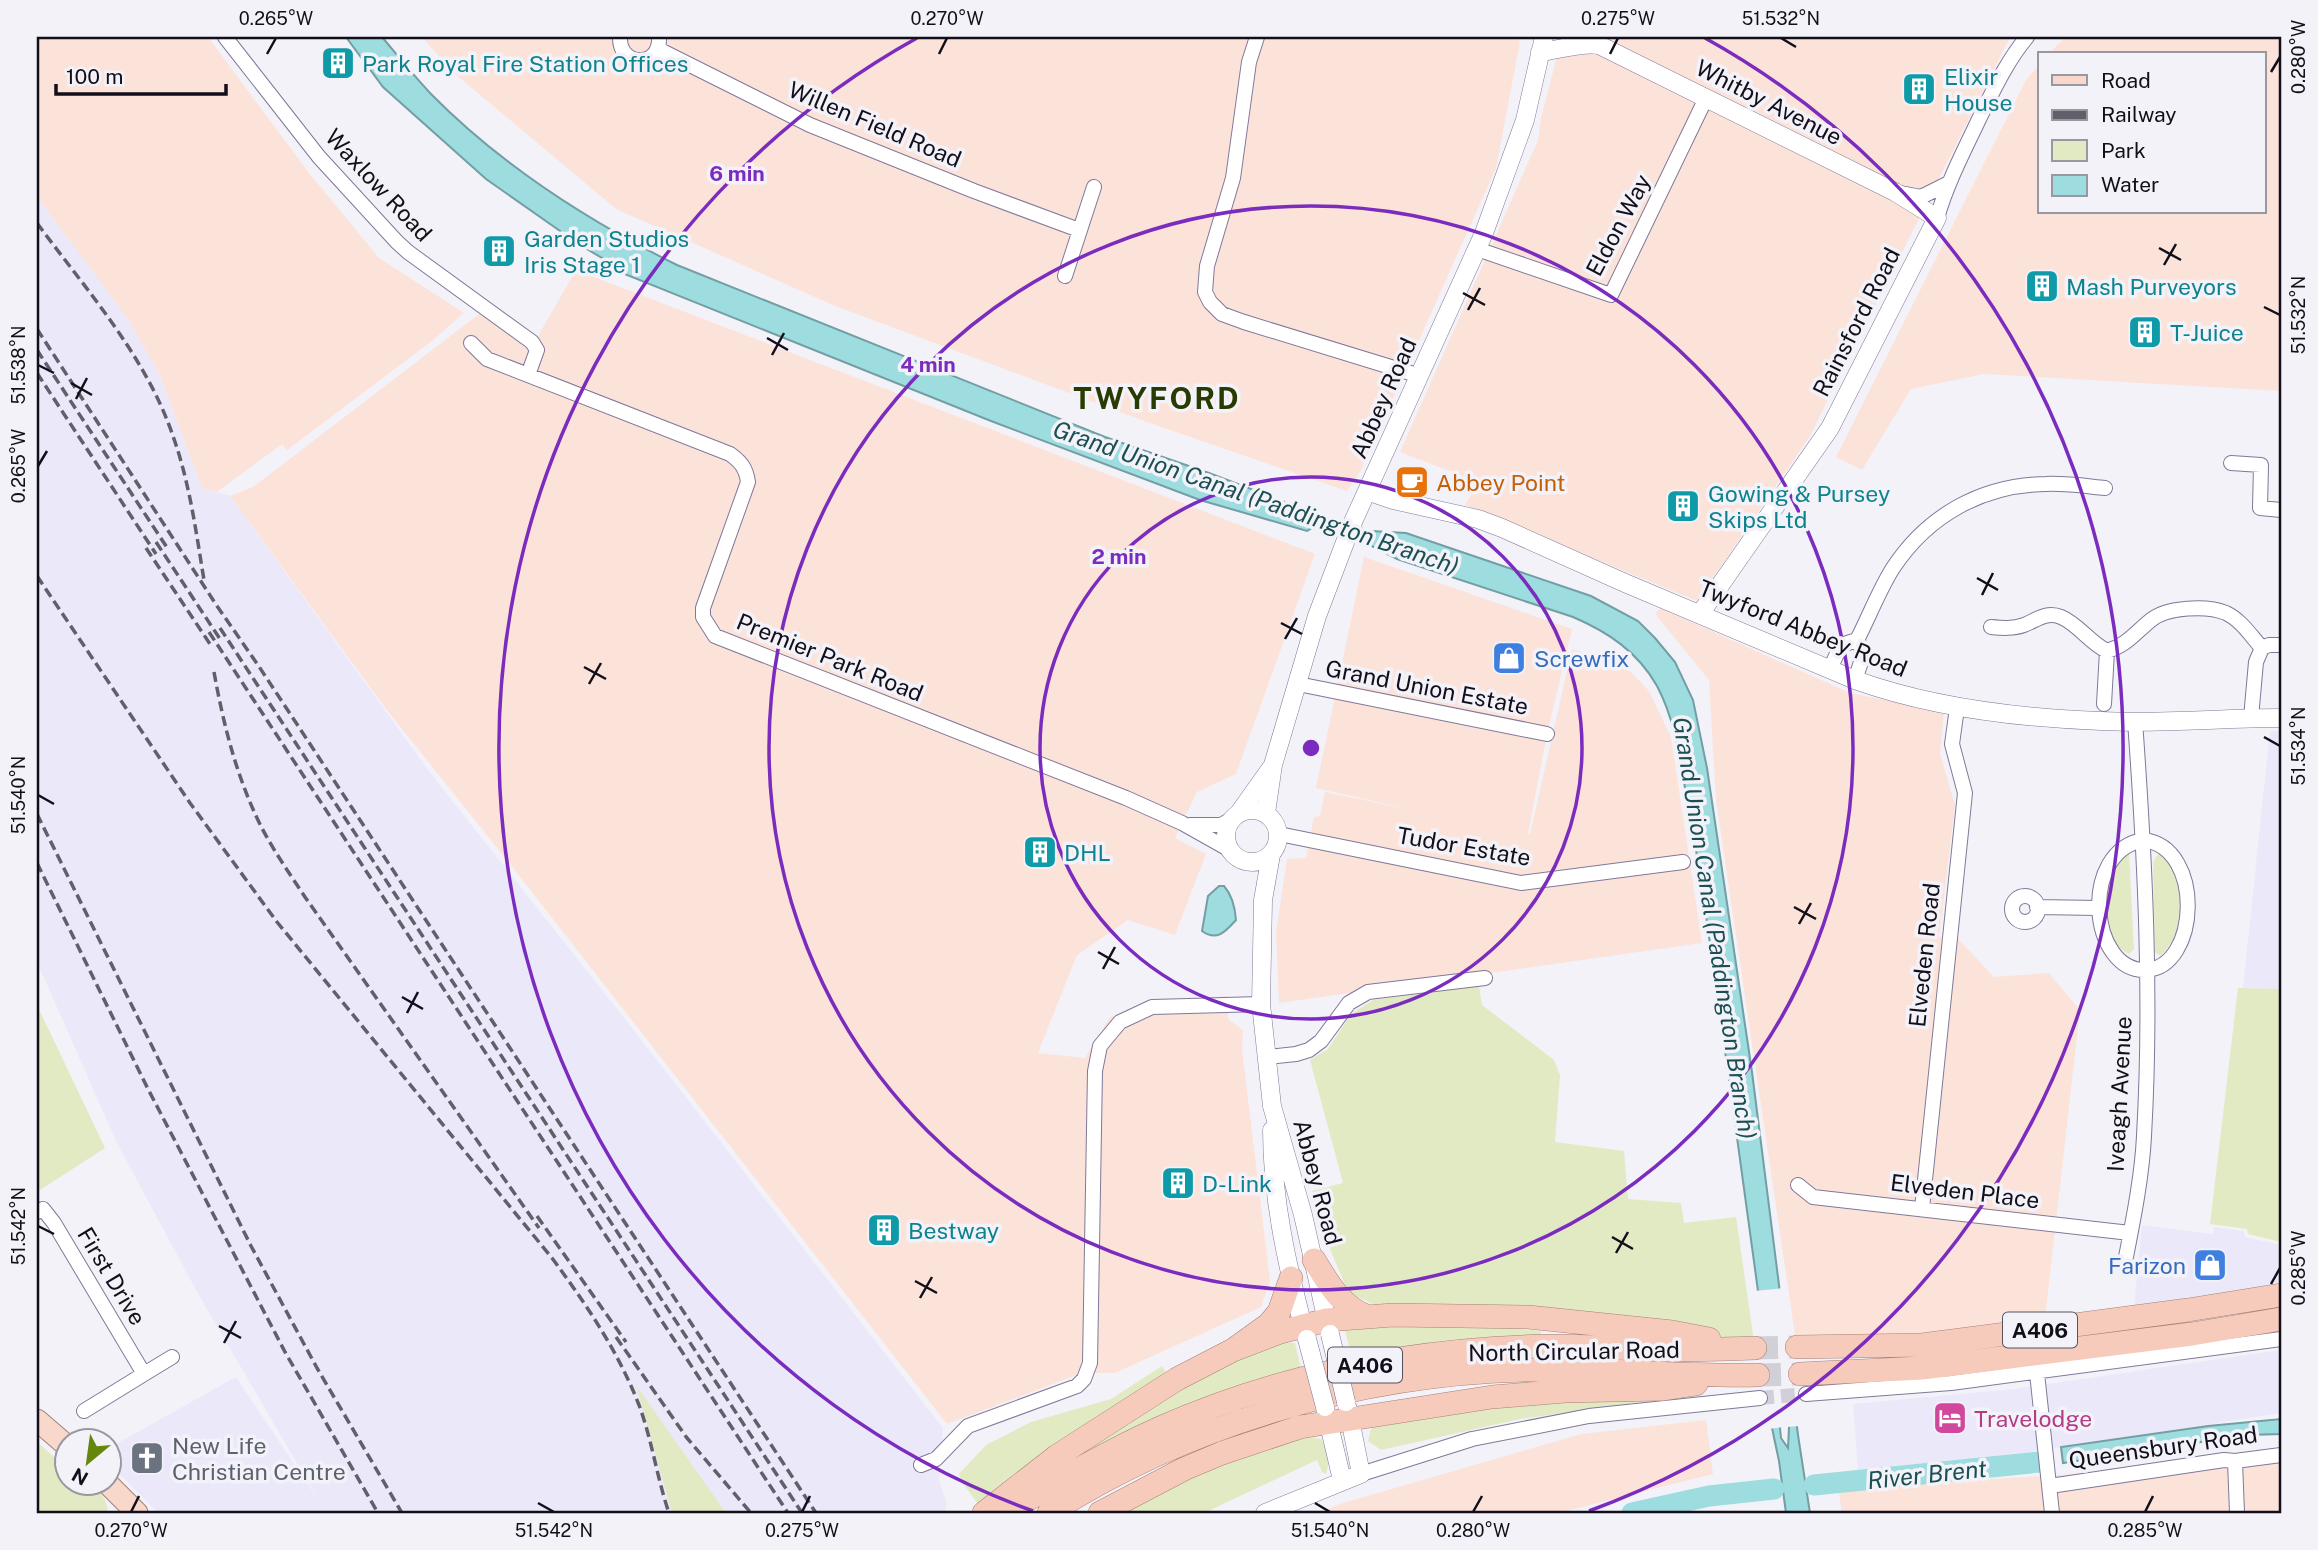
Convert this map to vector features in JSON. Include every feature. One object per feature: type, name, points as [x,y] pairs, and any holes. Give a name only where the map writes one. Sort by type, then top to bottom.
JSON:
[{"type":"highway","points":[[1314,1260],[1339,1298],[1351,1310],[1366,1316]]},
{"type":"highway","points":[[984,1513],[1058,1456],[1177,1379],[1233,1350],[1273,1320],[1286,1295],[1291,1278]]},
{"type":"highway","name":"A406","points":[[1797,1348],[1922,1345],[2281,1295]]},
{"type":"highway","points":[[1233,1350],[1366,1316]]},
{"type":"highway","name":"North Circular Road","points":[[1006,1513],[1084,1465],[1160,1428],[1268,1389],[1352,1368],[1435,1354],[1536,1347],[1672,1350],[1755,1348],[1672,1332],[1528,1317],[1366,1316]]},
{"type":"highway","name":"A406","points":[[1803,1384],[2192,1334],[2281,1319]]},
{"type":"highway","name":"North Circular Road","points":[[1049,1513],[1097,1484],[1168,1449],[1264,1414],[1358,1390],[1419,1378],[1521,1370],[1582,1369],[1755,1375],[1663,1389],[1492,1396],[1337,1413]]},
{"type":"highway","points":[[1100,1513],[1184,1469],[1337,1413]]},
{"type":"main road","points":[[37,1420],[52,1433]]},
{"type":"street","name":"Waxlow Road","points":[[225,37],[319,157],[397,242],[533,342],[537,349],[528,375]]},
{"type":"street","points":[[620,37],[621,48],[625,54],[636,60],[649,58],[659,43]]},
{"type":"street","points":[[1257,37],[1247,74],[1233,178],[1207,266],[1205,292],[1210,302],[1222,314],[1420,376]]},
{"type":"street","points":[[1530,37],[1542,45]]},
{"type":"street","name":"Rainsford Road","points":[[1700,614],[1830,428],[1937,218],[1947,184],[1999,80],[2015,51],[2027,37]]},
{"type":"street","name":"Willen Field Road","points":[[659,43],[810,125],[1079,230]]},
{"type":"street","name":"Whitby Avenue","points":[[1542,45],[1567,49],[1588,43],[1599,45],[1895,192],[1937,218]]},
{"type":"street","name":"Abbey Road","points":[[1266,813],[1273,765],[1317,616],[1344,542],[1477,249],[1525,120],[1542,45]]},
{"type":"street","name":"Eldon Way","points":[[1477,249],[1611,295],[1706,98]]},
{"type":"street","name":"Whitby Avenue","points":[[1895,192],[1921,197],[1947,184]]},
{"type":"street","points":[[1065,276],[1094,187]]},
{"type":"street","name":"Premier Park Road","points":[[471,343],[487,359],[730,454],[740,461],[748,482],[703,608],[703,617],[715,636],[1107,791],[1182,823],[1236,856]]},
{"type":"street","points":[[2231,463],[2261,465],[2258,524]]},
{"type":"street","points":[[1830,669],[1842,645],[1857,640],[1893,569],[1914,542],[1941,516],[1974,498],[2010,487],[2046,484],[2105,488]]},
{"type":"street","name":"Twyford Abbey Road","points":[[1367,491],[1393,500],[1478,519],[1855,680],[1890,692],[1957,708],[2101,721],[2281,718]]},
{"type":"street","points":[[2260,508],[2281,510]]},
{"type":"street","points":[[1990,627],[2024,625],[2044,615],[2062,617],[2096,646],[2107,651],[2127,643],[2154,618],[2170,610],[2215,610],[2227,613],[2262,648]]},
{"type":"street","points":[[1855,680],[1864,653],[1857,640]]},
{"type":"street","points":[[2251,718],[2256,662],[2262,648],[2281,645]]},
{"type":"street","points":[[2104,704],[2107,651]]},
{"type":"street","name":"Grand Union Estate","points":[[1298,684],[1547,734]]},
{"type":"street","name":"Elveden Road","points":[[1922,1209],[1965,793],[1952,744],[1957,708]]},
{"type":"street","name":"Iveagh Avenue","points":[[2125,1262],[2144,1138],[2147,970],[2144,840],[2135,721]]},
{"type":"street","name":"Abbey Road","points":[[1235,816],[1273,765]]},
{"type":"street","points":[[1255,810],[1266,813],[1276,825],[1279,834],[1278,843],[1271,855],[1259,862],[1236,856],[1226,834],[1235,816],[1255,810]]},
{"type":"street","name":"Premier Park Road","points":[[1182,823],[1214,826],[1235,816]]},
{"type":"street","name":"Tudor Estate","points":[[1279,834],[1521,883],[1683,862]]},
{"type":"street","points":[[2144,840],[2155,841],[2177,862],[2186,883],[2188,908],[2184,932],[2173,955],[2147,970],[2128,965],[2113,952],[2106,940],[2098,908],[2100,891],[2111,861],[2127,844],[2144,840]]},
{"type":"street","name":"Abbey Road","points":[[1271,855],[1263,900],[1261,1004],[1272,1106],[1275,1189],[1291,1278],[1305,1333],[1362,1474]]},
{"type":"street","name":"Abbey Road","points":[[1236,856],[1263,900]]},
{"type":"street","points":[[2037,907],[2098,908]]},
{"type":"street","points":[[1267,1057],[1309,1050],[1321,1041],[1349,1003],[1368,992],[1485,978]]},
{"type":"street","points":[[921,1465],[936,1459],[968,1426],[1077,1386],[1084,1379],[1090,1363],[1095,1071],[1100,1046],[1120,1022],[1152,1007],[1261,1004]]},
{"type":"street","name":"Abbey Road","points":[[1272,1106],[1314,1260],[1328,1327],[1342,1480]]},
{"type":"street","name":"Elveden Place","points":[[1798,1185],[1813,1197],[2130,1233]]},
{"type":"street","name":"First Drive","points":[[37,1212],[43,1209],[54,1223],[144,1374]]},
{"type":"street","points":[[1803,1384],[1951,1383],[2281,1339]]},
{"type":"street","points":[[84,1411],[172,1357]]},
{"type":"street","points":[[2037,1373],[2052,1513]]},
{"type":"street","points":[[1265,1513],[1342,1480],[1472,1440],[1589,1416],[1760,1398]]},
{"type":"street","name":"Queensbury Road","points":[[2050,1486],[2224,1460],[2281,1455]]},
{"type":"street","points":[[2235,1461],[2238,1513]]},
{"type":"shaded area","points":[[37,37],[208,37],[309,173],[379,258],[464,313],[432,341],[287,450],[282,444],[217,492],[202,488],[160,375],[126,316],[37,197]]},
{"type":"shaded area","points":[[422,37],[1517,37],[1520,42],[1496,168],[1361,470],[1347,491],[1144,421],[835,306],[616,209],[454,73]]},
{"type":"shaded area","points":[[1562,37],[2010,37],[1810,436],[1697,601],[1465,505],[1478,482],[1400,452],[1538,140]]},
{"type":"shaded area","points":[[2066,37],[2281,37],[2281,391],[1984,374],[1911,389],[1862,470],[1836,457],[2026,80],[2038,66],[2038,214],[2266,214],[2266,52],[2050,52]]},
{"type":"shaded area","points":[[37,197],[126,316],[160,375],[202,488],[230,496],[431,774],[943,1428],[939,1480],[947,1503],[945,1513],[726,1513],[637,1387],[672,1513],[158,1513],[122,1476],[122,1441],[236,1377],[319,1501],[196,1290],[117,1143],[37,962]]},
{"type":"shaded area","points":[[576,270],[1315,554],[1236,774],[1197,792],[1175,838],[1206,854],[1175,935],[1128,920],[1077,955],[1038,1053],[1085,1058],[1110,1017],[1149,1002],[1228,996],[1228,1019],[1243,1030],[1242,1049],[1270,1281],[1261,1307],[1115,1373],[1082,1373],[947,1424],[386,709],[230,496],[253,487],[479,314],[531,348]]},
{"type":"shaded area","points":[[1364,557],[1572,629],[1547,734],[1528,834],[1572,649],[1597,655],[1630,671],[1649,691],[1671,737],[1702,943],[1279,1003],[1276,933],[1287,859],[1306,858],[1314,817],[1320,816],[1325,792],[1418,811],[1316,788]]},
{"type":"shaded area","points":[[1660,608],[1850,693],[1944,712],[1940,754],[1955,805],[1939,937],[1959,940],[1994,977],[2049,973],[2080,1010],[2045,1319],[1904,1336],[1795,1335],[1716,800],[1709,680],[1655,614]]},
{"type":"shaded area","points":[[2270,731],[2281,731],[2281,989],[2243,988]]},
{"type":"shaded area","name":"Farizon","points":[[2142,1225],[2213,1234],[2214,1227],[2244,1231],[2245,1237],[2281,1245],[2281,1285],[2134,1307]]},
{"type":"shaded area","points":[[2281,1350],[2281,1413],[2031,1452],[1858,1472],[1853,1404],[2014,1389]]},
{"type":"shaded area","points":[[1706,1420],[1713,1474],[1558,1513],[1319,1513],[1340,1504],[1581,1434]]},
{"type":"shaded area","points":[[2281,1462],[2281,1513],[1842,1513],[1838,1488]]},
{"type":"green space","points":[[2126,853],[2129,854],[2134,949],[2129,954],[2113,938],[2106,914],[2111,876],[2117,862]]},
{"type":"green space","points":[[2159,853],[2170,861],[2177,873],[2182,903],[2175,933],[2160,956],[2155,952],[2153,862]]},
{"type":"green space","points":[[1479,986],[1482,1005],[1554,1060],[1560,1075],[1555,1142],[1624,1151],[1628,1199],[1681,1203],[1684,1223],[1736,1217],[1755,1348],[1393,1314],[1348,1292],[1328,1244],[1312,1191],[1343,1183],[1310,1060],[1328,1049],[1351,1014],[1373,1000]]},
{"type":"green space","points":[[2238,988],[2281,989],[2281,1242],[2248,1234],[2247,1229],[2210,1224]]},
{"type":"green space","points":[[37,1005],[105,1148],[37,1192]]},
{"type":"green space","points":[[1361,1324],[1489,1326],[1541,1331],[1541,1337],[1434,1342],[1352,1358],[1345,1330]]},
{"type":"green space","points":[[1280,1342],[1295,1343],[1301,1369],[1085,1453],[1082,1449],[1204,1374]]},
{"type":"green space","points":[[1162,1366],[1166,1372],[978,1504],[962,1482],[959,1474],[986,1445],[1031,1422],[1111,1399]]},
{"type":"green space","points":[[636,1385],[726,1513],[672,1513]]},
{"type":"green space","points":[[1662,1399],[1520,1419],[1381,1450],[1368,1441],[1372,1425],[1519,1400]]},
{"type":"green space","points":[[1308,1437],[1321,1439],[1327,1451],[1326,1474],[1322,1472],[1317,1460],[1204,1513],[1112,1513],[1221,1464]]},
{"type":"green space","points":[[37,1442],[52,1455],[52,1498],[104,1498],[108,1509],[105,1513],[37,1513]]},
{"type":"water","name":"Grand Union Canal (Paddington Branch)","points":[[346,37],[382,37],[431,94],[516,168],[611,230],[677,265],[1105,437],[1335,521],[1371,531],[1406,533],[1591,596],[1638,621],[1675,662],[1693,700],[1707,768],[1752,1072],[1810,1513],[1786,1513],[1772,1428],[1757,1306],[1758,1291],[1717,988],[1678,749],[1668,711],[1657,686],[1631,653],[1610,636],[1573,617],[1397,559],[1331,528],[1317,525],[1307,531],[1200,500],[991,421],[622,273],[619,268],[580,245],[486,179],[383,87]],"holes":[[[1772,1294],[1789,1427],[1788,1448],[1781,1438],[1765,1301]]]},
{"type":"water","points":[[1219,886],[1224,886],[1229,893],[1236,920],[1225,931],[1212,935],[1202,931],[1208,896]]},
{"type":"water","points":[[2281,1419],[2281,1434],[2247,1435],[2063,1463],[2061,1447],[2208,1426]]},
{"type":"pier","points":[[1784,1288],[1800,1426],[1786,1427],[1769,1297],[1783,1427],[1768,1429],[1754,1291]]},
{"type":"waterway","name":"River Brent","points":[[1814,1485],[2040,1462]]},
{"type":"waterway","name":"River Brent","points":[[1632,1513],[1709,1496],[1774,1489]]},
{"type":"tunnel","points":[[1755,1348],[1797,1347]]},
{"type":"tunnel","points":[[1758,1375],[1800,1374]]},
{"type":"tunnel","points":[[1760,1398],[1806,1394]]},
{"type":"railway","points":[[37,223],[114,326],[148,380],[162,409],[184,474],[204,580]]},
{"type":"railway","points":[[37,329],[816,1513]]},
{"type":"railway","points":[[37,350],[168,549]]},
{"type":"railway","points":[[37,373],[156,554]]},
{"type":"railway","points":[[156,542],[220,639]]},
{"type":"railway","points":[[146,548],[210,644]]},
{"type":"railway","points":[[37,576],[190,803],[277,922],[552,1258],[589,1310],[611,1347],[639,1405],[669,1513]]},
{"type":"railway","points":[[220,628],[802,1513]]},
{"type":"railway","points":[[209,632],[788,1513]]},
{"type":"railway","points":[[214,672],[236,764],[249,800],[268,838],[305,897],[539,1228]]},
{"type":"railway","points":[[37,814],[251,1246],[317,1368],[402,1513]]},
{"type":"railway","points":[[37,863],[148,1089],[285,1352],[378,1513]]},
{"type":"railway","points":[[537,1216],[626,1342]]},
{"type":"railway","points":[[616,1337],[687,1438],[751,1513]]},
{"type":"place","name":"Park Royal Fire Station Offices","points":[[338,63]]},
{"type":"place","name":"Elixir House","points":[[1919,89]]},
{"type":"place","name":"Garden Studios Iris Stage 1","points":[[499,251]]},
{"type":"place","name":"Mash Purveyors","points":[[2042,286]]},
{"type":"place","name":"T-Juice","points":[[2145,332]]},
{"type":"place","name":"Abbey Point","points":[[1412,482]]},
{"type":"place","name":"Gowing & Pursey Skips Ltd","points":[[1683,506]]},
{"type":"place","name":"Screwfix","points":[[1509,658]]},
{"type":"place","name":"DHL","points":[[1040,852]]},
{"type":"place","name":"D-Link","points":[[1178,1183]]},
{"type":"place","name":"Bestway","points":[[884,1230]]},
{"type":"place","name":"Farizon","points":[[2210,1265]]},
{"type":"place","name":"Travelodge","points":[[1950,1418]]},
{"type":"place","name":"New Life Christian Centre","points":[[147,1458]]},
{"type":"district","name":"TWYFORD","points":[[1157,398]]}]
